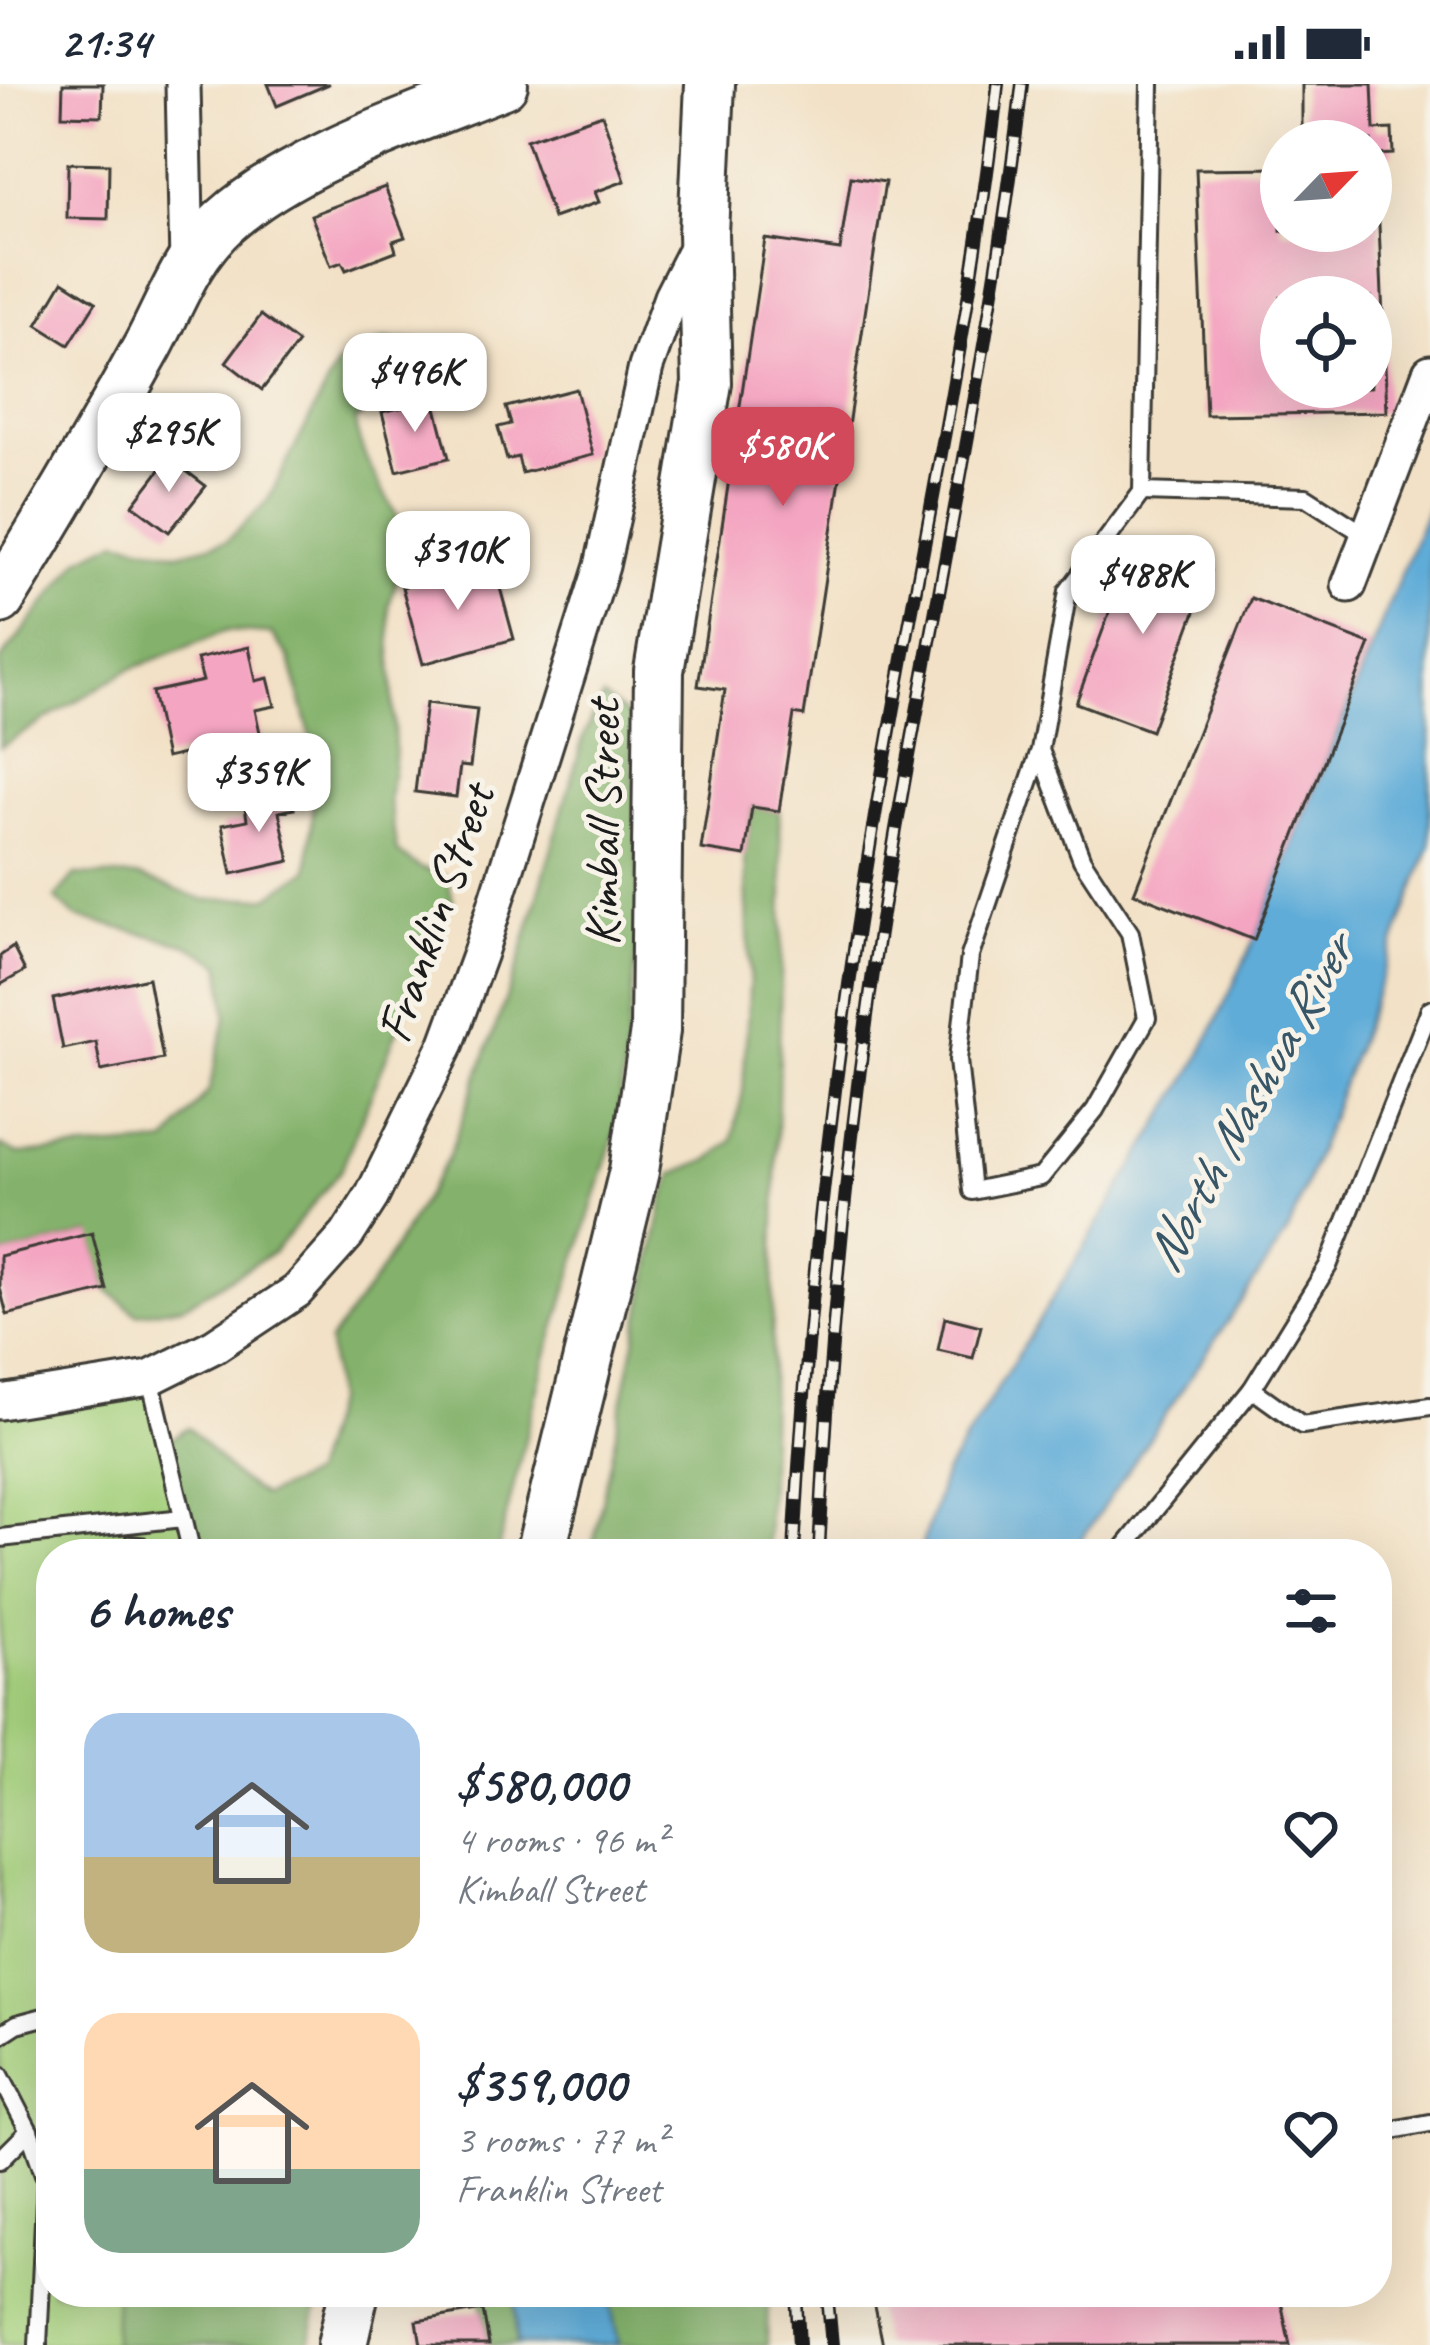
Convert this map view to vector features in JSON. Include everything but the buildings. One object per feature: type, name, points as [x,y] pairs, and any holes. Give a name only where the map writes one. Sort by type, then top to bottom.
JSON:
[{"type":"main road","name":"Kimball Street","points":[[544,1539],[616,1252],[649,1084],[658,975],[658,671],[707,383],[704,233],[710,84]]},
{"type":"main road","points":[[0,599],[150,341],[187,265],[222,224],[279,184],[478,89]]},
{"type":"main road","points":[[342,2345],[351,2307]]},
{"type":"street","points":[[183,84],[187,265]]},
{"type":"street","name":"Franklin Street","points":[[0,1402],[150,1378],[214,1346],[297,1291],[346,1235],[409,1127],[480,953],[602,566],[646,367],[671,297],[704,233]]},
{"type":"street","points":[[1348,585],[1430,372]]},
{"type":"lane","points":[[1040,750],[1082,860],[1130,932],[1147,1018],[1095,1110],[1040,1177],[972,1191],[958,1060],[970,956],[1040,750],[1068,592],[1142,492],[1150,84]]},
{"type":"lane","points":[[1142,492],[1306,497],[1367,536]]},
{"type":"lane","points":[[1131,1539],[1252,1389],[1328,1266],[1430,1009]]},
{"type":"lane","points":[[150,1378],[188,1539]]},
{"type":"lane","points":[[1252,1389],[1302,1425],[1430,1406]]},
{"type":"lane","points":[[0,1538],[183,1518]]},
{"type":"lane","points":[[0,2035],[36,2019]]},
{"type":"lane","points":[[0,2075],[36,2151]]},
{"type":"lane","points":[[1392,2130],[1430,2122]]},
{"type":"lane","points":[[0,2160],[29,2131]]},
{"type":"lane","points":[[38,2345],[40,2307]]},
{"type":"green space","points":[[384,340],[420,341],[431,364],[355,421],[369,465],[409,539],[389,605],[395,751],[389,801],[397,852],[420,868],[447,877],[453,901],[341,1170],[274,1252],[183,1306],[137,1314],[107,1290],[91,1233],[0,1256],[0,1145],[19,1154],[167,1143],[209,1090],[227,1015],[221,964],[188,945],[75,917],[55,898],[75,875],[140,877],[205,900],[268,897],[308,870],[317,761],[290,659],[272,634],[226,631],[126,671],[0,747],[0,661],[80,559],[118,540],[178,553],[227,541],[268,500],[337,365]]},
{"type":"green space","points":[[603,697],[631,718],[640,916],[618,1124],[542,1371],[501,1539],[188,1539],[166,1443],[188,1427],[237,1478],[264,1496],[311,1475],[334,1400],[329,1342],[377,1277],[448,1158],[519,962],[584,735]]},
{"type":"green space","points":[[752,807],[779,811],[783,891],[767,1539],[594,1539],[673,1174],[709,1160],[732,1141],[743,1091],[750,976],[745,856]]},
{"type":"green space","points":[[150,1378],[188,1539],[36,1539],[36,2307],[114,2307],[113,2345],[0,2345],[0,1402]]},
{"type":"green space","points":[[114,2307],[317,2307],[309,2345],[113,2345]]},
{"type":"green space","points":[[483,2307],[515,2307],[517,2345],[489,2345]]},
{"type":"green space","points":[[611,2307],[768,2307],[767,2345],[619,2345]]},
{"type":"water","name":"North Nashua River","points":[[1430,502],[1430,846],[1289,1230],[1082,1539],[924,1539],[944,1475],[1198,1061],[1254,940]]},
{"type":"water","points":[[515,2307],[611,2307],[619,2345],[517,2345]]},
{"type":"railway","points":[[795,1539],[814,1283],[845,1013],[888,740],[972,272],[998,84]]},
{"type":"railway","points":[[820,1539],[840,1256],[865,1033],[991,304],[1022,84]]},
{"type":"railway","points":[[797,2307],[799,2345]]},
{"type":"railway","points":[[828,2307],[832,2345]]}]
